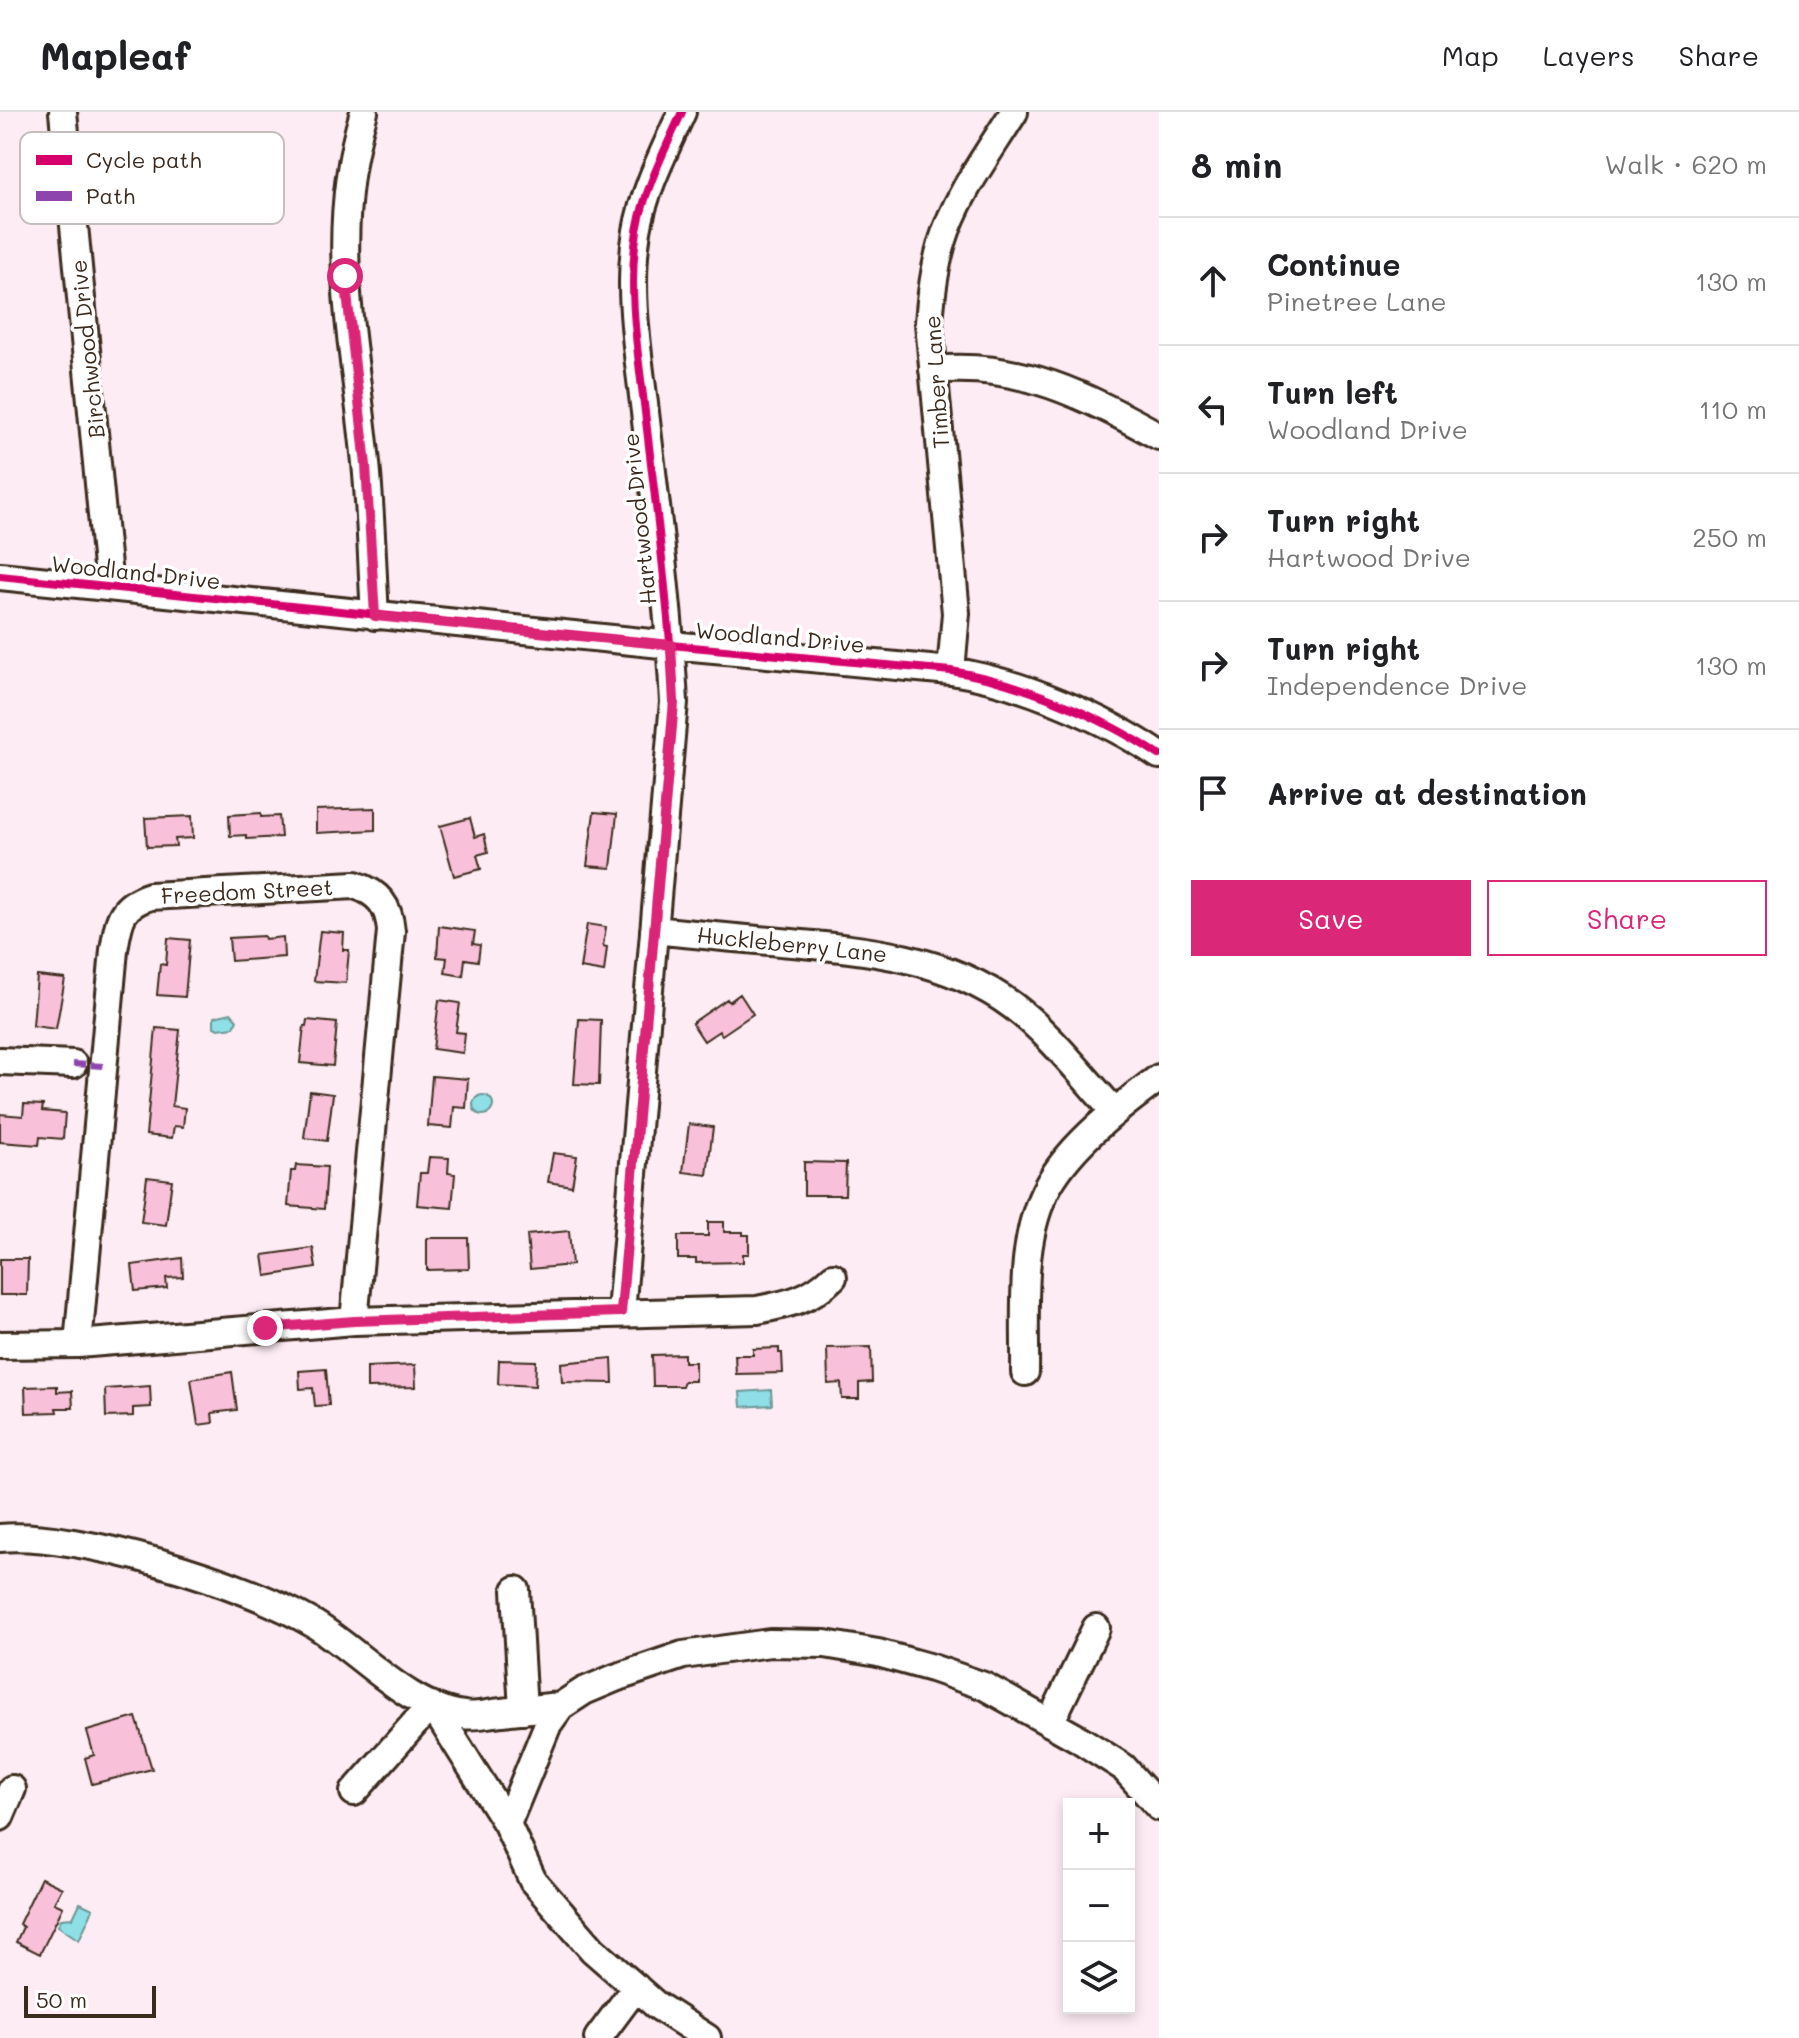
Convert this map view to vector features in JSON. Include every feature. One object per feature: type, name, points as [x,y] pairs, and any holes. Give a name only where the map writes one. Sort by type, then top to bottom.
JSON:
[{"type":"street","name":"Birchwood Drive","points":[[63,112],[65,132]]},
{"type":"street","points":[[364,112],[346,193],[344,234],[351,338],[366,465],[375,616]]},
{"type":"street","name":"Hartwood Drive","points":[[621,1312],[674,702],[671,645],[638,352],[633,259],[645,201],[682,112]]},
{"type":"street","name":"Timber Lane","points":[[951,671],[956,613],[929,323],[932,282],[942,241],[959,203],[1014,112]]},
{"type":"street","name":"Birchwood Drive","points":[[74,224],[109,587]]},
{"type":"street","points":[[933,370],[961,367],[1041,380],[1079,394],[1159,436]]},
{"type":"street","name":"Woodland Drive","points":[[0,576],[977,675],[1035,693],[1112,728],[1159,755]]},
{"type":"street","name":"Freedom Street","points":[[78,1344],[114,950],[125,909],[150,896],[355,885],[369,890],[382,900],[389,914],[391,931],[354,1321]]},
{"type":"street","name":"Huckleberry Lane","points":[[654,930],[842,946],[929,963],[971,981],[1010,1004],[1034,1023],[1114,1111]]},
{"type":"street","points":[[0,1061],[73,1064]]},
{"type":"street","points":[[1025,1372],[1028,1272],[1037,1212],[1048,1185],[1064,1163],[1114,1111],[1159,1078]]},
{"type":"street","points":[[0,1345],[78,1344],[354,1321],[757,1310],[787,1304],[817,1293],[833,1277]]},
{"type":"street","points":[[0,1538],[26,1535],[73,1542],[178,1569],[239,1590],[314,1624],[432,1706],[465,1716],[561,1706]]},
{"type":"street","points":[[516,1590],[523,1710]]},
{"type":"street","points":[[1050,1723],[1096,1628]]},
{"type":"street","points":[[507,1824],[548,1724],[561,1706],[584,1691],[683,1655],[770,1643],[825,1644],[878,1653],[984,1686],[1123,1767],[1159,1807]]},
{"type":"street","points":[[354,1792],[432,1706]]},
{"type":"street","points":[[432,1706],[507,1824],[533,1881],[593,1950],[690,2029],[707,2038]]},
{"type":"street","points":[[0,1817],[12,1789]]},
{"type":"street","points":[[598,2038],[636,1987]]},
{"type":"water","points":[[231,1013],[237,1020],[234,1027],[214,1027],[214,1017]]},
{"type":"water","points":[[483,1095],[490,1098],[493,1105],[490,1112],[483,1115],[476,1112],[473,1105],[476,1098]]},
{"type":"water","points":[[771,1390],[772,1405],[741,1407],[740,1392]]},
{"type":"water","points":[[80,1903],[93,1909],[79,1940],[58,1926],[61,1919],[73,1918]]},
{"type":"building","points":[[375,808],[375,830],[316,833],[316,810]]},
{"type":"building","points":[[594,812],[617,814],[611,868],[587,866]]},
{"type":"building","points":[[261,813],[261,817],[279,816],[281,837],[246,839],[246,835],[230,836],[229,815]]},
{"type":"building","points":[[192,816],[193,838],[175,839],[176,846],[147,847],[145,818]]},
{"type":"building","points":[[470,818],[475,837],[484,834],[488,852],[477,855],[481,869],[454,876],[440,826]]},
{"type":"building","points":[[587,924],[606,927],[604,972],[580,968]]},
{"type":"building","points":[[439,926],[475,931],[473,944],[480,945],[478,961],[465,959],[463,976],[445,973],[447,958],[437,957]]},
{"type":"building","points":[[320,931],[344,933],[343,950],[349,950],[346,983],[314,981]]},
{"type":"building","points":[[264,936],[265,939],[283,937],[284,957],[231,961],[229,938]]},
{"type":"building","points":[[168,938],[190,940],[185,997],[157,995],[160,964],[166,965]]},
{"type":"building","points":[[37,976],[65,979],[56,1029],[33,1026]]},
{"type":"building","points":[[740,994],[753,1014],[722,1035],[719,1031],[704,1041],[692,1023],[727,999],[729,1002]]},
{"type":"building","points":[[439,1000],[460,1003],[456,1032],[465,1033],[463,1053],[433,1049]]},
{"type":"building","points":[[579,1019],[601,1020],[599,1085],[574,1084]]},
{"type":"building","points":[[307,1020],[337,1023],[333,1066],[300,1063]]},
{"type":"building","points":[[156,1028],[180,1030],[172,1106],[185,1108],[183,1127],[174,1126],[172,1138],[146,1135]]},
{"type":"building","points":[[432,1076],[468,1079],[466,1108],[454,1107],[452,1128],[428,1126]]},
{"type":"building","points":[[310,1091],[333,1094],[327,1141],[304,1138]]},
{"type":"building","points":[[24,1104],[43,1105],[42,1111],[65,1113],[63,1139],[40,1137],[39,1145],[0,1142],[0,1114],[23,1116]]},
{"type":"building","points":[[689,1124],[713,1127],[707,1175],[683,1172]]},
{"type":"building","points":[[553,1153],[577,1156],[572,1186],[548,1182]]},
{"type":"building","points":[[429,1157],[449,1158],[448,1173],[455,1174],[452,1208],[417,1205],[420,1173],[427,1173]]},
{"type":"building","points":[[804,1162],[846,1163],[845,1195],[804,1195]]},
{"type":"building","points":[[296,1165],[327,1167],[324,1209],[288,1206],[291,1171],[295,1171]]},
{"type":"building","points":[[147,1177],[172,1180],[166,1225],[141,1222]]},
{"type":"building","points":[[708,1222],[724,1222],[724,1232],[749,1235],[749,1254],[743,1254],[743,1262],[696,1263],[696,1259],[678,1259],[678,1236],[708,1236]]},
{"type":"building","points":[[569,1231],[572,1265],[530,1269],[527,1235]]},
{"type":"building","points":[[427,1238],[468,1238],[469,1269],[427,1270]]},
{"type":"building","points":[[313,1248],[316,1268],[266,1276],[263,1255]]},
{"type":"building","points":[[182,1258],[183,1277],[166,1278],[167,1288],[135,1291],[132,1265]]},
{"type":"building","points":[[0,1259],[28,1259],[27,1295],[0,1295]]},
{"type":"building","points":[[871,1347],[872,1382],[859,1383],[859,1399],[842,1399],[841,1383],[828,1384],[827,1348]]},
{"type":"building","points":[[779,1348],[783,1373],[736,1374],[735,1355],[753,1355],[753,1349]]},
{"type":"building","points":[[684,1354],[684,1362],[695,1362],[695,1381],[684,1381],[682,1386],[653,1386],[652,1355]]},
{"type":"building","points":[[612,1358],[613,1383],[562,1382],[561,1363]]},
{"type":"building","points":[[499,1360],[536,1361],[535,1386],[498,1384]]},
{"type":"building","points":[[415,1365],[416,1387],[367,1388],[367,1367]]},
{"type":"building","points":[[326,1369],[329,1405],[315,1406],[313,1388],[300,1389],[299,1371]]},
{"type":"building","points":[[232,1372],[237,1410],[212,1413],[213,1423],[198,1425],[191,1379]]},
{"type":"building","points":[[57,1386],[57,1392],[72,1391],[73,1408],[26,1413],[25,1387]]},
{"type":"building","points":[[150,1386],[151,1407],[133,1408],[133,1416],[106,1417],[105,1389]]},
{"type":"building","points":[[136,1717],[152,1769],[92,1784],[85,1758],[94,1755],[87,1731]]},
{"type":"building","points":[[41,1878],[62,1888],[54,1903],[63,1907],[40,1954],[16,1942],[23,1927],[19,1924]]},
{"type":"marked path","points":[[73,1064],[103,1066]]},
{"type":"cycle path","points":[[621,1312],[674,702],[666,593],[635,322],[634,253],[645,200],[682,112]]},
{"type":"cycle path","points":[[0,576],[951,671],[1004,683],[1059,702],[1112,727],[1159,755]]},
{"type":"route","points":[[265,1328],[354,1321],[621,1312],[674,702],[671,645],[375,616],[366,465],[345,276]]}]
